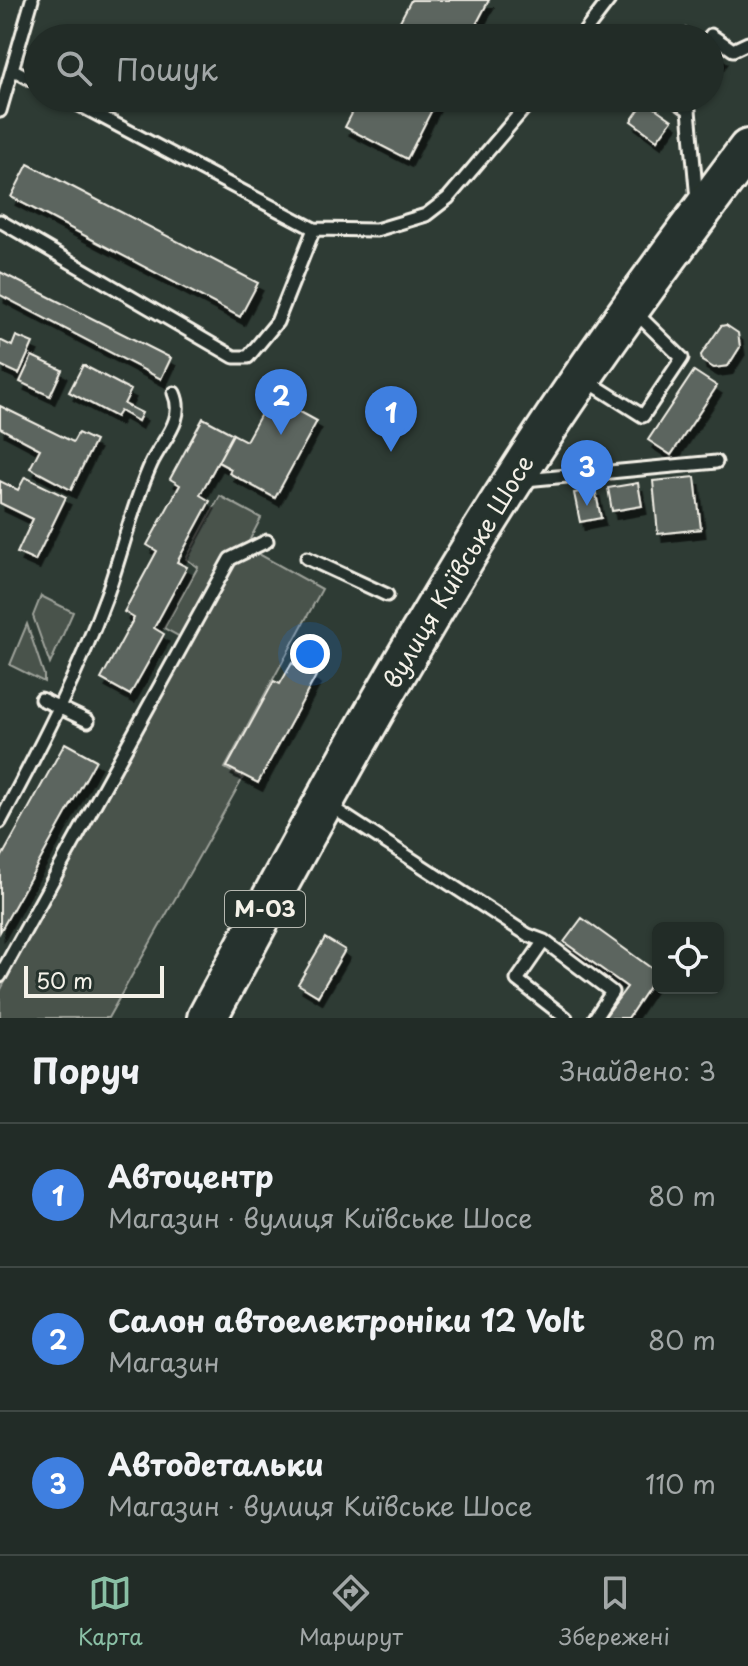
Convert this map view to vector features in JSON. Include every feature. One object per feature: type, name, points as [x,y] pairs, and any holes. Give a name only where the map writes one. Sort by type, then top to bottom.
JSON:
[{"type":"highway","name":"вулиця Київське Шосе","points":[[207,1018],[323,801],[513,481],[630,307],[748,149]]},
{"type":"lane","points":[[25,24],[32,0]]},
{"type":"lane","points":[[591,24],[609,0]]},
{"type":"lane","points":[[0,111],[24,28]]},
{"type":"lane","points":[[724,44],[733,50],[748,43]]},
{"type":"lane","points":[[12,69],[24,75]]},
{"type":"lane","points":[[93,112],[314,229],[376,230],[426,215],[448,198],[521,112]]},
{"type":"lane","points":[[689,112],[698,216]]},
{"type":"lane","points":[[0,221],[234,357],[248,357],[277,322],[314,229]]},
{"type":"lane","points":[[582,377],[643,416],[682,358],[630,307]]},
{"type":"lane","points":[[0,822],[61,707],[106,597],[151,464],[177,417],[179,405],[174,393]]},
{"type":"lane","points":[[513,481],[716,462]]},
{"type":"lane","points":[[0,976],[230,559],[267,541]]},
{"type":"lane","points":[[307,558],[387,595]]},
{"type":"lane","points":[[41,699],[88,721]]},
{"type":"lane","points":[[323,801],[528,935],[544,941],[612,992],[595,1018]]},
{"type":"lane","points":[[544,941],[517,980],[566,1018]]},
{"type":"shaded area","points":[[220,496],[261,518],[246,547],[322,589],[225,768],[243,778],[108,1018],[0,1018],[0,991],[191,643],[164,628],[198,567],[186,559]]},
{"type":"shaded area","points":[[41,596],[73,612],[50,664],[33,616]]},
{"type":"shaded area","points":[[27,624],[44,675],[44,682],[10,665]]},
{"type":"building","points":[[411,0],[489,0],[476,24],[398,24]]},
{"type":"building","points":[[353,112],[431,112],[407,159],[345,127]]},
{"type":"building","points":[[637,112],[661,112],[672,120],[657,140],[631,121]]},
{"type":"building","points":[[28,164],[258,283],[240,317],[11,197]]},
{"type":"building","points":[[0,272],[171,358],[161,379],[0,295]]},
{"type":"building","points":[[726,325],[738,333],[740,347],[728,366],[714,368],[702,361],[701,355],[721,326]]},
{"type":"building","points":[[16,336],[33,343],[19,374],[0,365],[0,340],[12,346]]},
{"type":"building","points":[[32,356],[62,370],[50,396],[20,382]]},
{"type":"building","points":[[83,365],[131,390],[124,404],[142,413],[138,421],[120,411],[116,417],[69,392]]},
{"type":"building","points":[[694,371],[717,386],[671,455],[648,440]]},
{"type":"building","points":[[271,396],[317,421],[275,498],[229,473],[231,469],[218,462],[233,434],[246,441]]},
{"type":"building","points":[[0,406],[73,442],[78,433],[95,441],[71,490],[30,468],[40,449],[0,428]]},
{"type":"building","points":[[203,418],[233,434],[200,495],[210,501],[177,562],[187,567],[154,628],[164,634],[130,695],[101,679],[134,618],[124,612],[157,551],[147,545],[180,485],[170,479]]},
{"type":"building","points":[[25,477],[66,497],[35,561],[17,553],[33,519],[0,503],[0,481],[18,490]]},
{"type":"building","points":[[695,477],[701,529],[658,534],[653,481]]},
{"type":"building","points":[[638,483],[642,506],[612,511],[608,488]]},
{"type":"building","points":[[595,489],[601,518],[580,522],[574,493]]},
{"type":"building","points":[[292,663],[316,676],[258,783],[227,767],[274,681],[280,684]]},
{"type":"building","points":[[65,743],[96,760],[0,932],[0,860]]},
{"type":"building","points":[[582,918],[652,969],[652,982],[628,1018],[604,1018],[627,987],[564,942]]},
{"type":"building","points":[[325,938],[345,950],[318,996],[298,984]]},
{"type":"place","name":"Салон автоелектроніки 12 Volt","points":[[281,435]]},
{"type":"place","name":"Автоцентр","points":[[391,452]]},
{"type":"place","name":"Автодетальки","points":[[587,506]]}]
